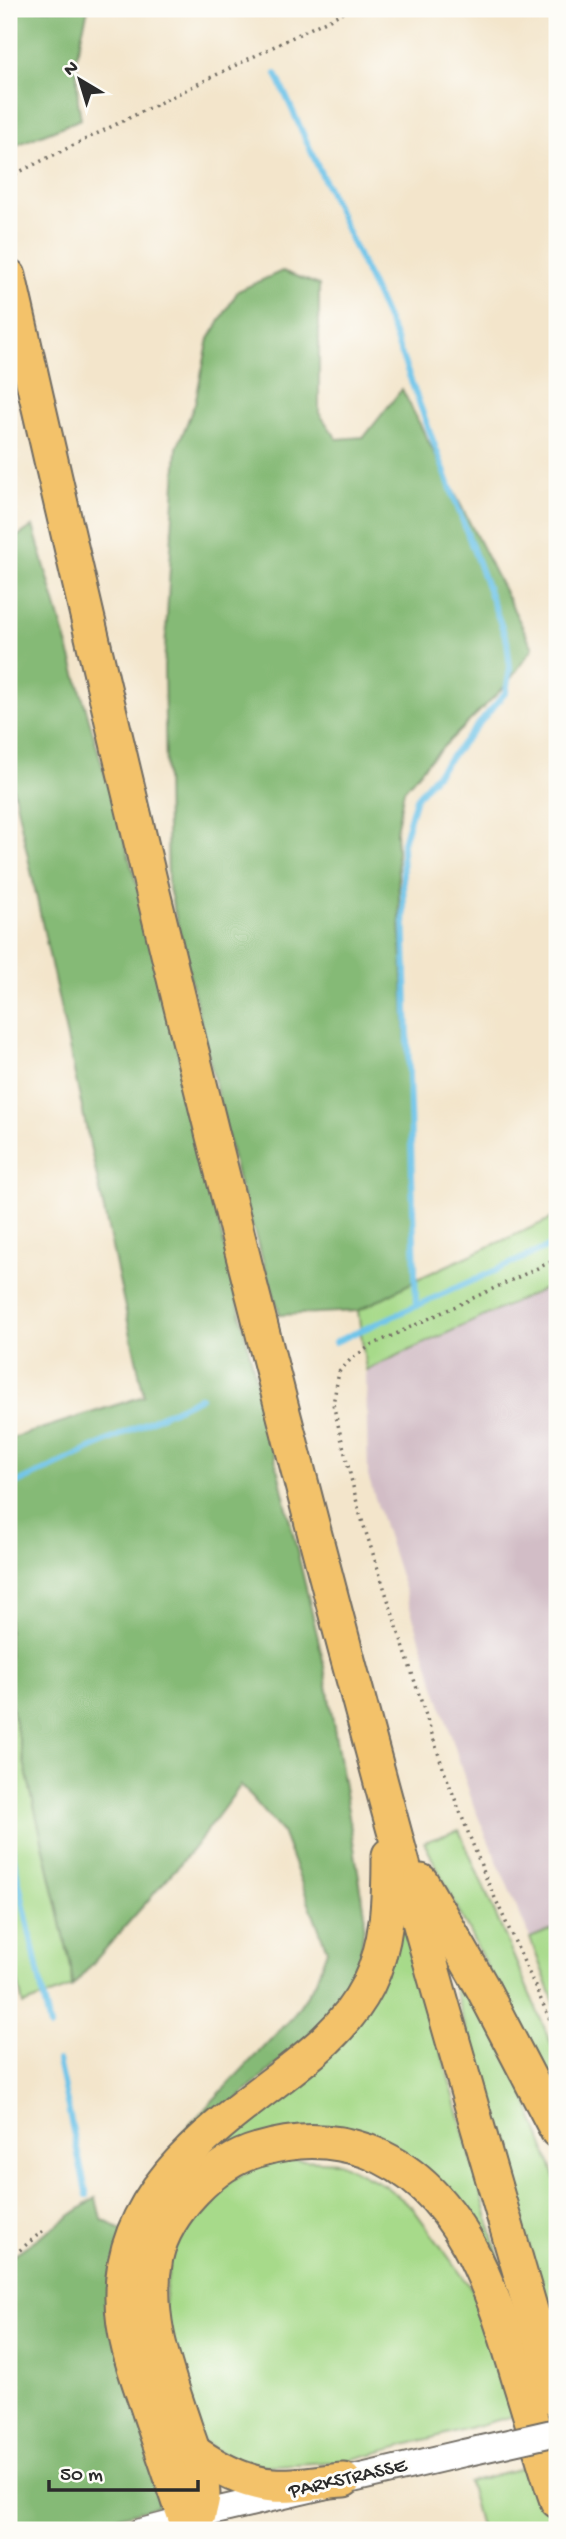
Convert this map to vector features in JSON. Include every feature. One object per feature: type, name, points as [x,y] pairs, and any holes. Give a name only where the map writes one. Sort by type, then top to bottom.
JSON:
[{"type":"main road","points":[[9,276],[159,921],[222,1172],[392,1825],[557,2400]]},
{"type":"main road","points":[[392,1825],[482,1987],[557,2132]]},
{"type":"main road","points":[[192,2516],[125,2336],[122,2299],[126,2256],[137,2220],[164,2181],[190,2151],[229,2117],[295,2067],[335,2032],[354,2008],[380,1955],[387,1922],[392,1825]]},
{"type":"main road","points":[[192,2516],[203,2495],[194,2452],[159,2347],[153,2316],[156,2256],[164,2232],[197,2187],[219,2169],[249,2152],[284,2142],[314,2140],[357,2148],[399,2165],[428,2189],[450,2216],[474,2252],[501,2318],[557,2501]]},
{"type":"main road","points":[[194,2452],[216,2468],[249,2480],[274,2485],[344,2480]]},
{"type":"street","name":"PARKSTRASSE","points":[[139,2530],[557,2432]]},
{"type":"path","points":[[9,177],[350,9]]},
{"type":"path","points":[[557,1259],[372,1345],[352,1358],[339,1372],[333,1404],[368,1543],[444,1771],[486,1878],[557,2035]]},
{"type":"path","points":[[9,2259],[45,2229]]},
{"type":"shaded area","points":[[557,1283],[557,1927],[530,1938],[474,1807],[368,1476],[366,1370]]},
{"type":"green space","points":[[9,9],[88,9],[76,58],[81,119],[9,148]]},
{"type":"green space","points":[[282,271],[319,285],[319,413],[337,439],[364,437],[402,389],[533,648],[506,685],[428,762],[404,790],[396,831],[417,1280],[358,1311],[280,1315],[238,1181],[168,884],[164,667],[177,448],[195,403],[209,339],[238,291]]},
{"type":"green space","points":[[33,526],[142,902],[322,1655],[365,1913],[360,1967],[321,2024],[201,2132],[181,2134],[292,2017],[315,1983],[327,1950],[282,1832],[241,1785],[193,1849],[72,1987],[71,1966],[9,1696],[9,1439],[144,1396],[9,769],[9,542]]},
{"type":"green space","points":[[557,1216],[557,1283],[366,1370],[358,1311],[415,1280]]},
{"type":"green space","points":[[9,1696],[71,1966],[72,1987],[23,2005],[9,1939]]},
{"type":"green space","points":[[459,1830],[557,2057],[557,2106],[424,1842]]},
{"type":"green space","points":[[399,1899],[510,2298],[496,2268],[382,2143],[196,2168],[346,2034]]},
{"type":"green space","points":[[557,1927],[557,2010],[530,1938]]},
{"type":"green space","points":[[447,1964],[475,1995],[520,2083],[557,2182],[557,2345]]},
{"type":"green space","points":[[284,2159],[339,2162],[384,2185],[412,2207],[474,2292],[488,2318],[513,2416],[346,2461],[244,2467],[200,2439],[163,2311],[170,2259],[182,2232],[207,2199],[229,2182],[257,2167]]},
{"type":"green space","points":[[96,2198],[101,2219],[123,2231],[160,2477],[158,2506],[67,2530],[9,2530],[9,2258]]},
{"type":"green space","points":[[537,2464],[556,2530],[481,2530],[468,2482]]},
{"type":"waterway","points":[[276,74],[393,332],[507,641],[510,668],[506,692],[416,798],[402,846],[416,1306]]},
{"type":"waterway","points":[[335,1342],[557,1243]]},
{"type":"waterway","points":[[9,1487],[201,1397]]},
{"type":"waterway","points":[[9,1836],[50,2027]]},
{"type":"waterway","points":[[58,2061],[87,2196]]}]
